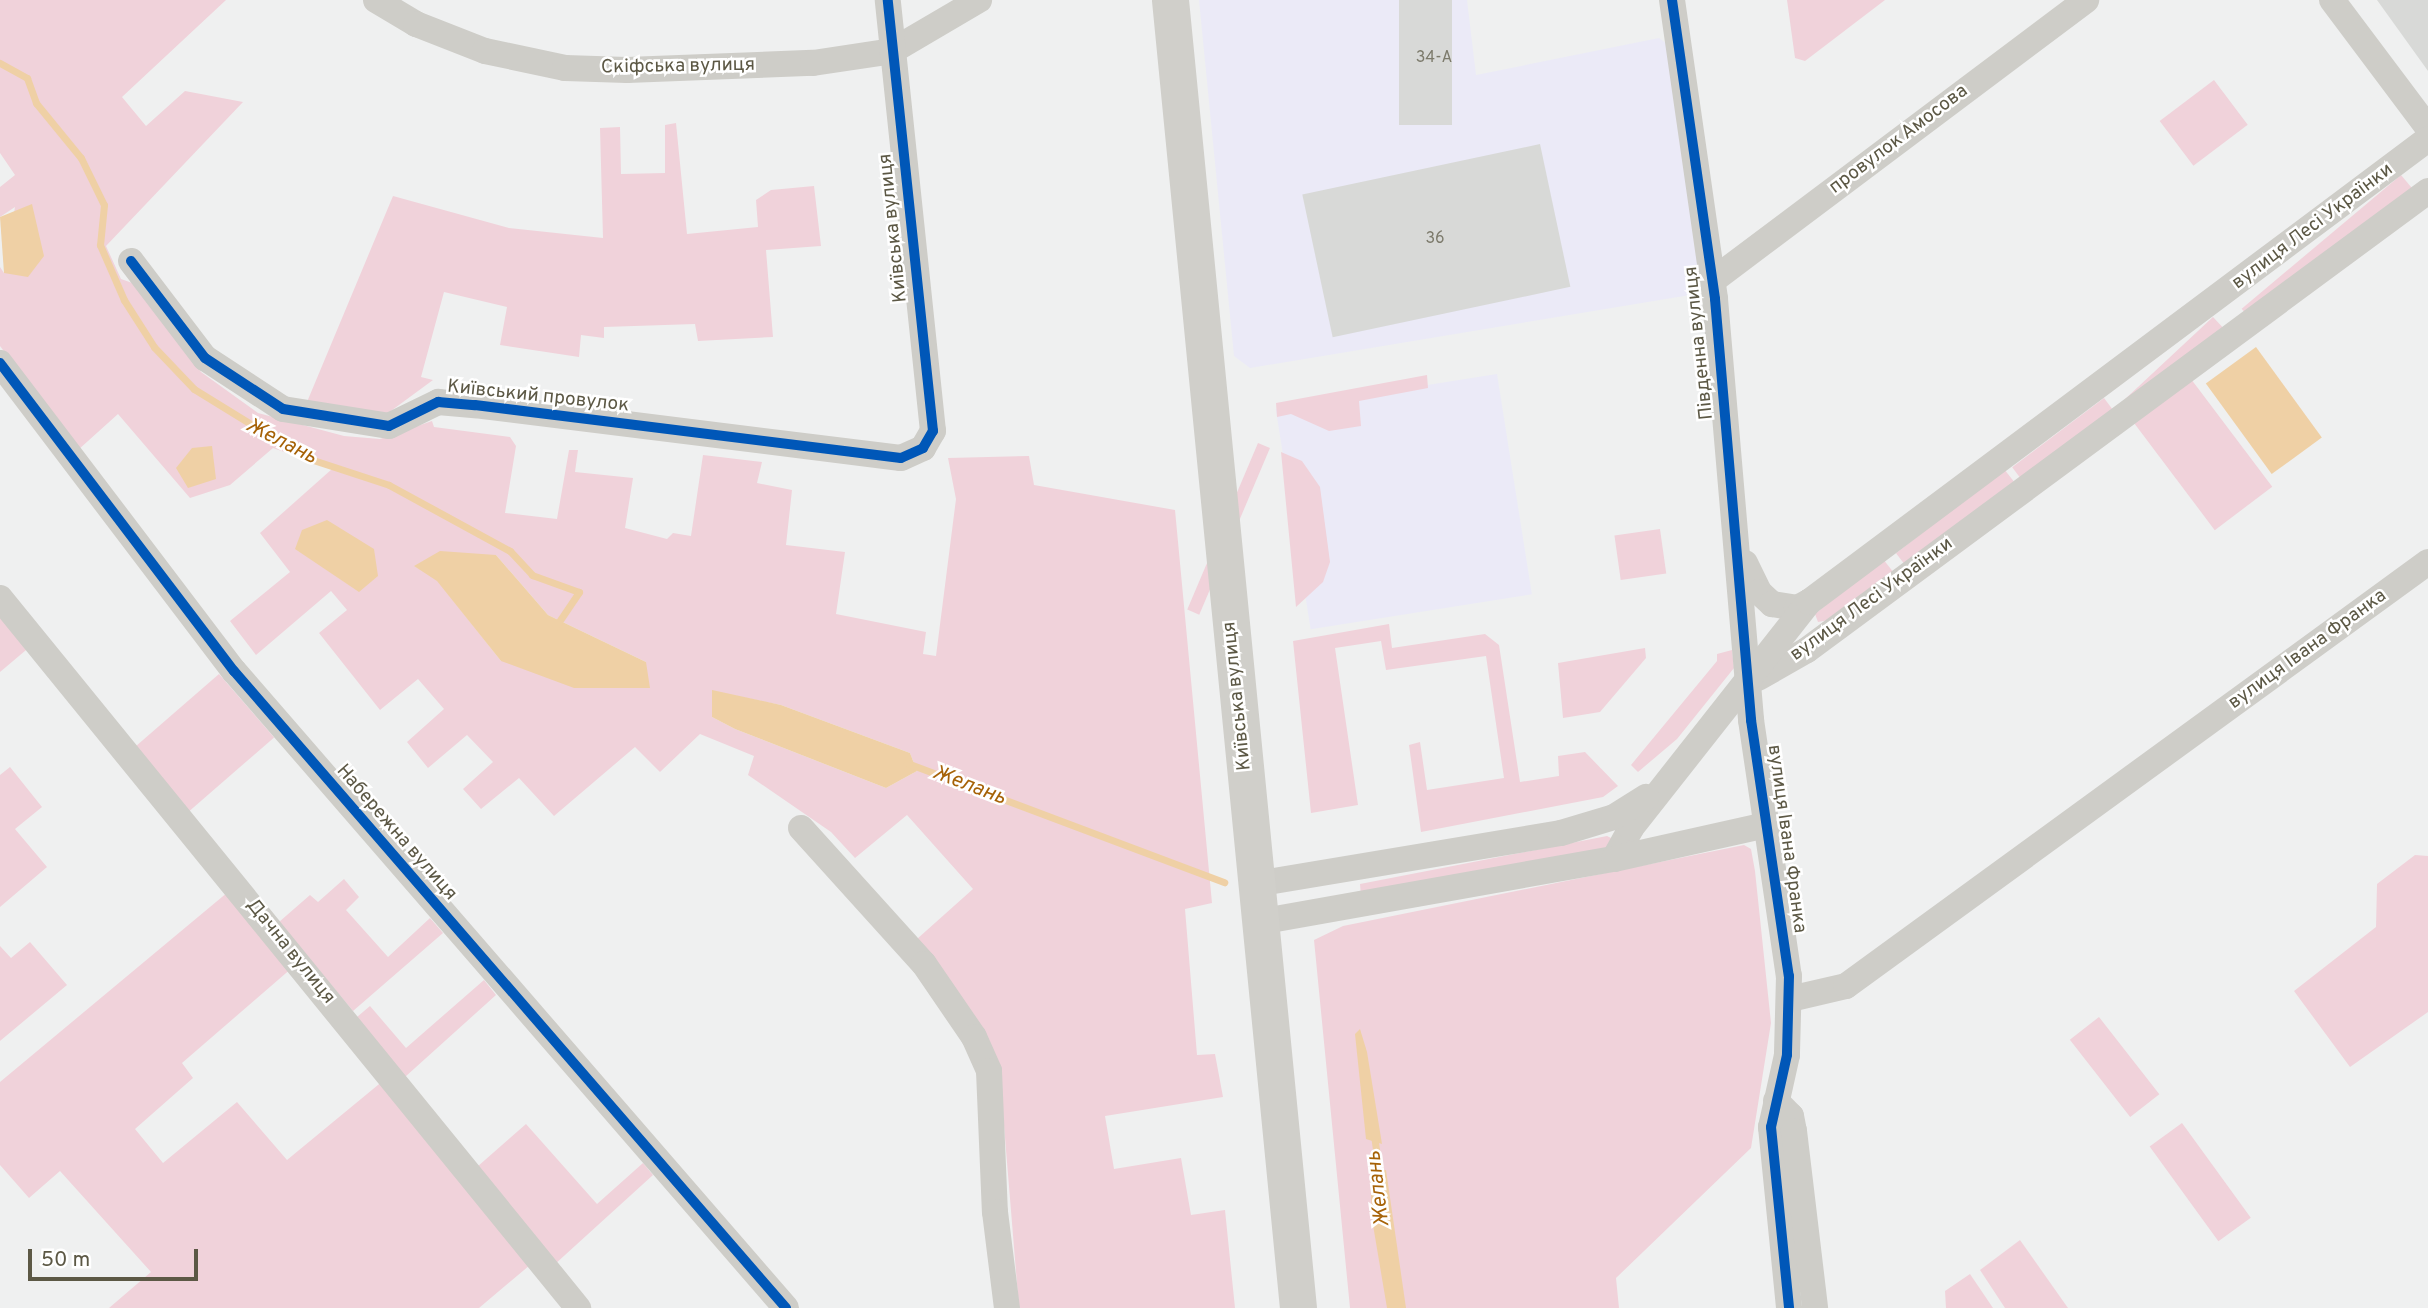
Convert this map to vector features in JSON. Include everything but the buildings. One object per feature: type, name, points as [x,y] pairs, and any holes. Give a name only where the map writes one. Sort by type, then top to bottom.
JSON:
[{"type":"main road","name":"Київська вулиця","points":[[1170,0],[1298,1308]]},
{"type":"street","name":"Скіфська вулиця","points":[[376,0],[416,23],[485,51],[565,68],[813,63],[892,51],[979,0]]},
{"type":"street","name":"Київська вулиця","points":[[888,0],[933,431],[923,448]]},
{"type":"street","name":"Південна вулиця","points":[[1672,0],[1712,281],[1737,540],[1747,684]]},
{"type":"street","name":"провулок Амосова","points":[[1712,281],[2085,0]]},
{"type":"street","points":[[2332,0],[2428,128]]},
{"type":"street","name":"вулиця Лесі Українки","points":[[1747,684],[1809,602],[2213,304],[2428,139]]},
{"type":"street","name":"вулиця Лесі Українки","points":[[1747,684],[1830,633],[2428,191]]},
{"type":"street","name":"Київський провулок","points":[[131,261],[205,358],[283,409],[389,426],[438,402],[901,458],[923,448]]},
{"type":"street","points":[[2213,304],[2231,315],[2234,335]]},
{"type":"street","name":"Набережна вулиця","points":[[0,363],[241,681],[786,1308]]},
{"type":"street","name":"Південна вулиця","points":[[1737,540],[1749,576],[1772,604],[1797,608],[1809,602]]},
{"type":"street","name":"вулиця Івана Франка","points":[[1747,684],[1790,999],[1846,986],[2428,562]]},
{"type":"street","name":"Дачна вулиця","points":[[0,598],[578,1308]]},
{"type":"street","points":[[1809,602],[1810,625],[1830,633]]},
{"type":"street","points":[[1614,859],[1665,785],[1747,684]]},
{"type":"street","points":[[1256,884],[1561,833],[1614,817],[1665,785]]},
{"type":"street","points":[[1259,922],[1614,859],[1766,825]]},
{"type":"street","points":[[801,828],[924,964],[974,1038],[989,1071],[995,1212],[1007,1308]]},
{"type":"street","points":[[1789,1308],[1771,1127],[1787,1055],[1790,999]]},
{"type":"street","points":[[1776,1101],[1791,1116],[1794,1131],[1815,1308]]},
{"type":"shaded area","points":[[0,0],[226,0],[122,97],[146,126],[185,91],[243,102],[106,246],[121,279],[138,285],[201,372],[258,413],[344,436],[380,439],[432,421],[434,427],[510,437],[516,446],[505,513],[557,519],[569,450],[578,450],[575,472],[633,478],[625,528],[667,539],[673,533],[691,536],[703,455],[762,462],[757,483],[792,490],[786,545],[845,552],[836,614],[926,632],[923,654],[936,656],[956,499],[948,458],[1029,456],[1034,485],[1175,510],[1212,903],[1185,909],[1197,1055],[1215,1054],[1223,1097],[1105,1116],[1114,1169],[1181,1158],[1191,1215],[1225,1210],[1235,1308],[1019,1308],[1000,1077],[917,939],[973,889],[907,815],[855,858],[831,832],[748,775],[754,756],[700,734],[660,772],[635,747],[554,816],[519,778],[481,809],[463,789],[493,762],[467,735],[428,768],[407,742],[444,709],[418,679],[380,710],[319,633],[347,610],[331,591],[256,655],[230,621],[290,572],[260,533],[332,469],[273,448],[230,485],[190,498],[118,414],[78,450],[0,346],[0,267],[4,273],[15,207],[0,217],[0,187],[15,175],[0,153]],"holes":[[[496,555],[548,615],[646,662],[501,661],[437,580],[415,566]],[[712,691],[781,705],[910,753],[917,771],[886,788],[735,729],[712,717]]]},
{"type":"shaded area","points":[[1199,0],[1467,0],[1476,75],[1659,38],[1667,44],[1699,277],[1690,295],[1250,368],[1234,356]]},
{"type":"shaded area","points":[[1787,0],[1885,0],[1805,61],[1795,58]]},
{"type":"shaded area","points":[[2214,80],[2248,125],[2193,166],[2160,121]]},
{"type":"shaded area","points":[[676,123],[687,234],[758,227],[756,200],[771,190],[814,186],[821,246],[766,250],[773,337],[698,341],[695,324],[604,327],[604,338],[581,335],[579,357],[500,345],[507,307],[444,292],[421,377],[433,380],[384,416],[307,402],[393,196],[509,228],[603,238],[600,128],[620,127],[621,174],[665,173],[665,125]]},
{"type":"shaded area","points":[[2401,175],[2412,188],[2253,322],[2242,309]]},
{"type":"shaded area","points":[[2213,317],[2224,329],[2135,412],[2124,400]]},
{"type":"shaded area","points":[[1497,374],[1532,594],[1311,629],[1276,409]]},
{"type":"shaded area","points":[[1427,375],[1428,388],[1359,401],[1361,426],[1329,431],[1291,414],[1277,417],[1276,403]]},
{"type":"shaded area","points":[[2191,379],[2272,487],[2215,530],[2133,422]]},
{"type":"shaded area","points":[[2104,398],[2113,410],[2021,479],[2012,467]]},
{"type":"shaded area","points":[[1258,443],[1270,448],[1199,615],[1187,610]]},
{"type":"shaded area","points":[[1281,452],[1302,461],[1320,487],[1330,562],[1323,582],[1296,607]]},
{"type":"shaded area","points":[[2004,469],[2014,482],[1906,566],[1896,553]]},
{"type":"shaded area","points":[[1660,529],[1666,574],[1621,580],[1614,535]]},
{"type":"shaded area","points":[[1883,559],[1894,573],[1829,620],[1818,622],[1815,614]]},
{"type":"shaded area","points":[[0,607],[32,645],[0,672]]},
{"type":"shaded area","points":[[1389,624],[1392,648],[1485,634],[1499,645],[1520,782],[1559,776],[1558,756],[1585,752],[1618,786],[1603,797],[1421,832],[1409,745],[1420,742],[1427,790],[1504,778],[1486,656],[1386,670],[1381,641],[1335,648],[1358,805],[1311,813],[1293,641]]},
{"type":"shaded area","points":[[1645,648],[1646,658],[1600,712],[1563,718],[1558,663]]},
{"type":"shaded area","points":[[1732,650],[1734,668],[1677,739],[1638,772],[1631,765],[1717,661],[1717,654]]},
{"type":"shaded area","points":[[219,674],[274,737],[187,813],[131,750]]},
{"type":"shaded area","points":[[10,767],[42,807],[15,829],[47,867],[0,907],[0,775]]},
{"type":"shaded area","points":[[1607,836],[1613,839],[1611,847],[1361,896],[1360,884]]},
{"type":"shaded area","points":[[1744,845],[1751,849],[1755,871],[1771,1023],[1751,1148],[1616,1278],[1619,1308],[1350,1308],[1314,940],[1343,926]]},
{"type":"shaded area","points":[[2415,855],[2428,856],[2428,1012],[2350,1067],[2294,991],[2376,927],[2377,884]]},
{"type":"shaded area","points":[[344,879],[359,897],[346,910],[388,957],[430,918],[443,933],[353,1011],[279,922],[310,895],[318,902]]},
{"type":"shaded area","points":[[228,892],[293,967],[182,1063],[193,1078],[135,1129],[163,1163],[237,1102],[287,1160],[384,1080],[530,1265],[479,1308],[109,1308],[151,1272],[60,1171],[29,1198],[0,1165],[0,1082]]},
{"type":"shaded area","points":[[30,942],[67,985],[0,1041],[0,946],[11,958]]},
{"type":"shaded area","points":[[484,980],[496,995],[405,1077],[357,1017],[370,1006],[406,1048]]},
{"type":"shaded area","points":[[2099,1017],[2159,1094],[2130,1117],[2070,1040]]},
{"type":"shaded area","points":[[2182,1123],[2251,1218],[2218,1241],[2150,1147]]},
{"type":"shaded area","points":[[526,1124],[597,1204],[643,1163],[653,1175],[554,1265],[477,1167]]},
{"type":"shaded area","points":[[2020,1240],[2068,1308],[2005,1308],[1980,1270]]},
{"type":"shaded area","points":[[1970,1274],[1993,1308],[1946,1308],[1945,1291]]},
{"type":"water","points":[[32,204],[44,256],[28,277],[4,273],[0,217]]},
{"type":"water","points":[[2256,347],[2322,438],[2272,474],[2206,383]]},
{"type":"water","points":[[212,446],[216,479],[188,488],[176,468],[192,448]]},
{"type":"water","points":[[327,520],[374,549],[378,576],[359,592],[295,549],[302,530]]},
{"type":"water","points":[[440,551],[496,555],[548,615],[646,662],[650,688],[574,688],[501,661],[437,581],[414,566]]},
{"type":"water","points":[[712,690],[781,705],[910,753],[917,771],[886,788],[735,729],[712,717]]},
{"type":"water","points":[[1360,1029],[1367,1052],[1382,1144],[1366,1139],[1355,1034]]},
{"type":"water","points":[[1386,1170],[1406,1308],[1387,1308],[1372,1219],[1370,1171]]},
{"type":"waterway","name":"Желань","points":[[0,63],[27,78],[36,103],[81,158],[104,205],[100,245],[124,300],[154,347],[194,389],[304,457],[389,485],[510,551],[532,575],[579,592],[556,626]]},
{"type":"waterway","name":"Желань","points":[[907,763],[1224,882]]},
{"type":"waterway","name":"Желань","points":[[1374,1135],[1380,1178]]},
{"type":"cycle path","points":[[131,261],[205,358],[283,409],[389,426],[438,402],[901,458],[923,448],[933,431],[888,0]]},
{"type":"cycle path","points":[[1672,0],[1715,299],[1751,720],[1789,976],[1787,1055],[1771,1127],[1789,1308]]},
{"type":"cycle path","points":[[0,363],[234,671],[786,1308]]}]
